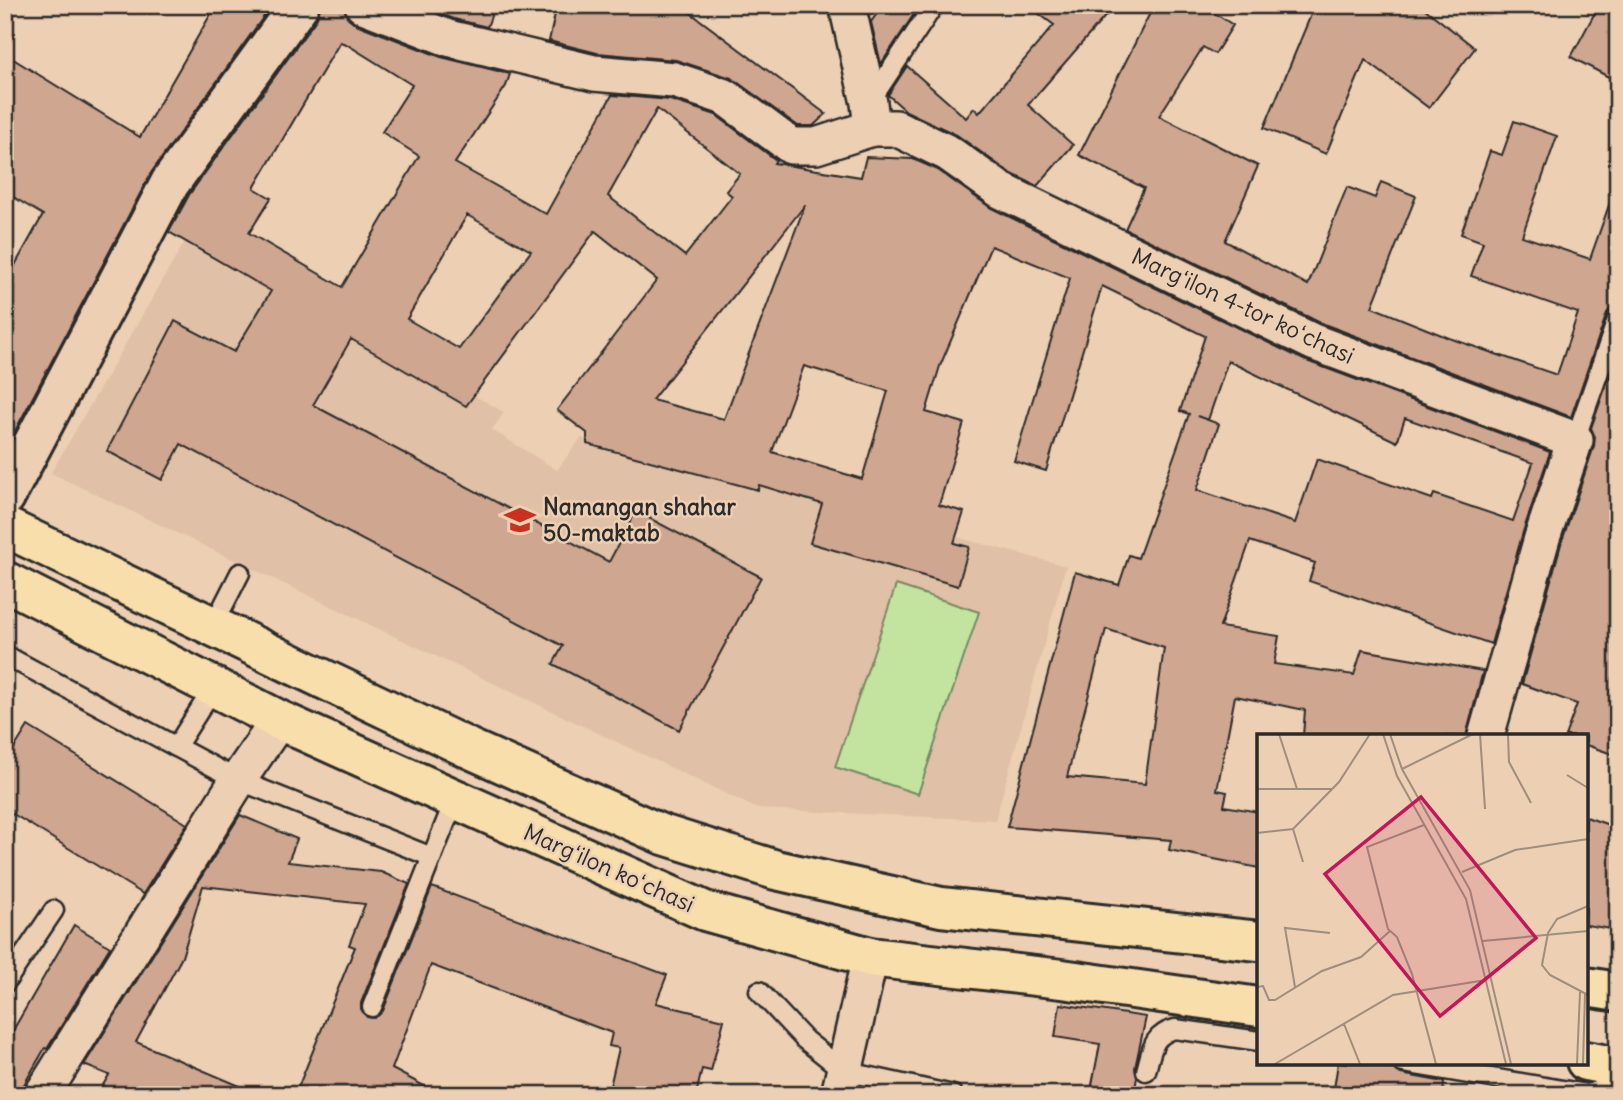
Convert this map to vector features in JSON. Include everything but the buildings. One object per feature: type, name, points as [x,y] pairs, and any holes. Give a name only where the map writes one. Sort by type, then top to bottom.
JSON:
[{"type":"main road","points":[[5,527],[468,748],[661,834],[776,870],[940,907],[1257,941]]},
{"type":"main road","name":"Margʻilon koʻchasi","points":[[5,581],[279,720],[705,911],[870,957],[1062,979],[1257,1007]]},
{"type":"main road","points":[[1588,987],[1618,992]]},
{"type":"street","points":[[5,497],[170,183],[299,5]]},
{"type":"street","points":[[363,5],[448,38],[594,73],[674,80],[725,97],[790,146],[816,146],[870,115],[847,5]]},
{"type":"street","name":"Margʻilon 4-tor koʻchasi","points":[[870,115],[948,153],[1000,190],[1312,342],[1575,440]]},
{"type":"street","points":[[1487,734],[1542,538],[1575,440]]},
{"type":"street","points":[[42,1095],[238,780],[279,720]]},
{"type":"street","points":[[842,1083],[870,957]]},
{"type":"lane","points":[[870,115],[934,5]]},
{"type":"lane","points":[[1575,440],[1618,317]]},
{"type":"lane","points":[[213,626],[240,573]]},
{"type":"lane","points":[[5,655],[238,780],[432,858]]},
{"type":"lane","points":[[176,747],[214,687]]},
{"type":"lane","points":[[372,1007],[455,799]]},
{"type":"lane","points":[[5,984],[54,910]]},
{"type":"lane","points":[[760,991],[842,1083],[953,1095]]},
{"type":"lane","points":[[1146,1071],[1154,1042],[1164,1032],[1175,1029],[1257,1041]]},
{"type":"lane","points":[[1424,1065],[1456,1068],[1587,1094],[1600,1091],[1609,1083],[1606,1065]]},
{"type":"shaded area","name":"Namangan shahar 50-maktab","points":[[187,238],[504,412],[492,430],[557,470],[581,438],[1066,566],[995,820],[758,809],[51,473]]},
{"type":"green space","points":[[896,585],[979,612],[918,794],[835,767]]},
{"type":"place","name":"Namangan shahar 50-maktab","points":[[520,520]]}]
